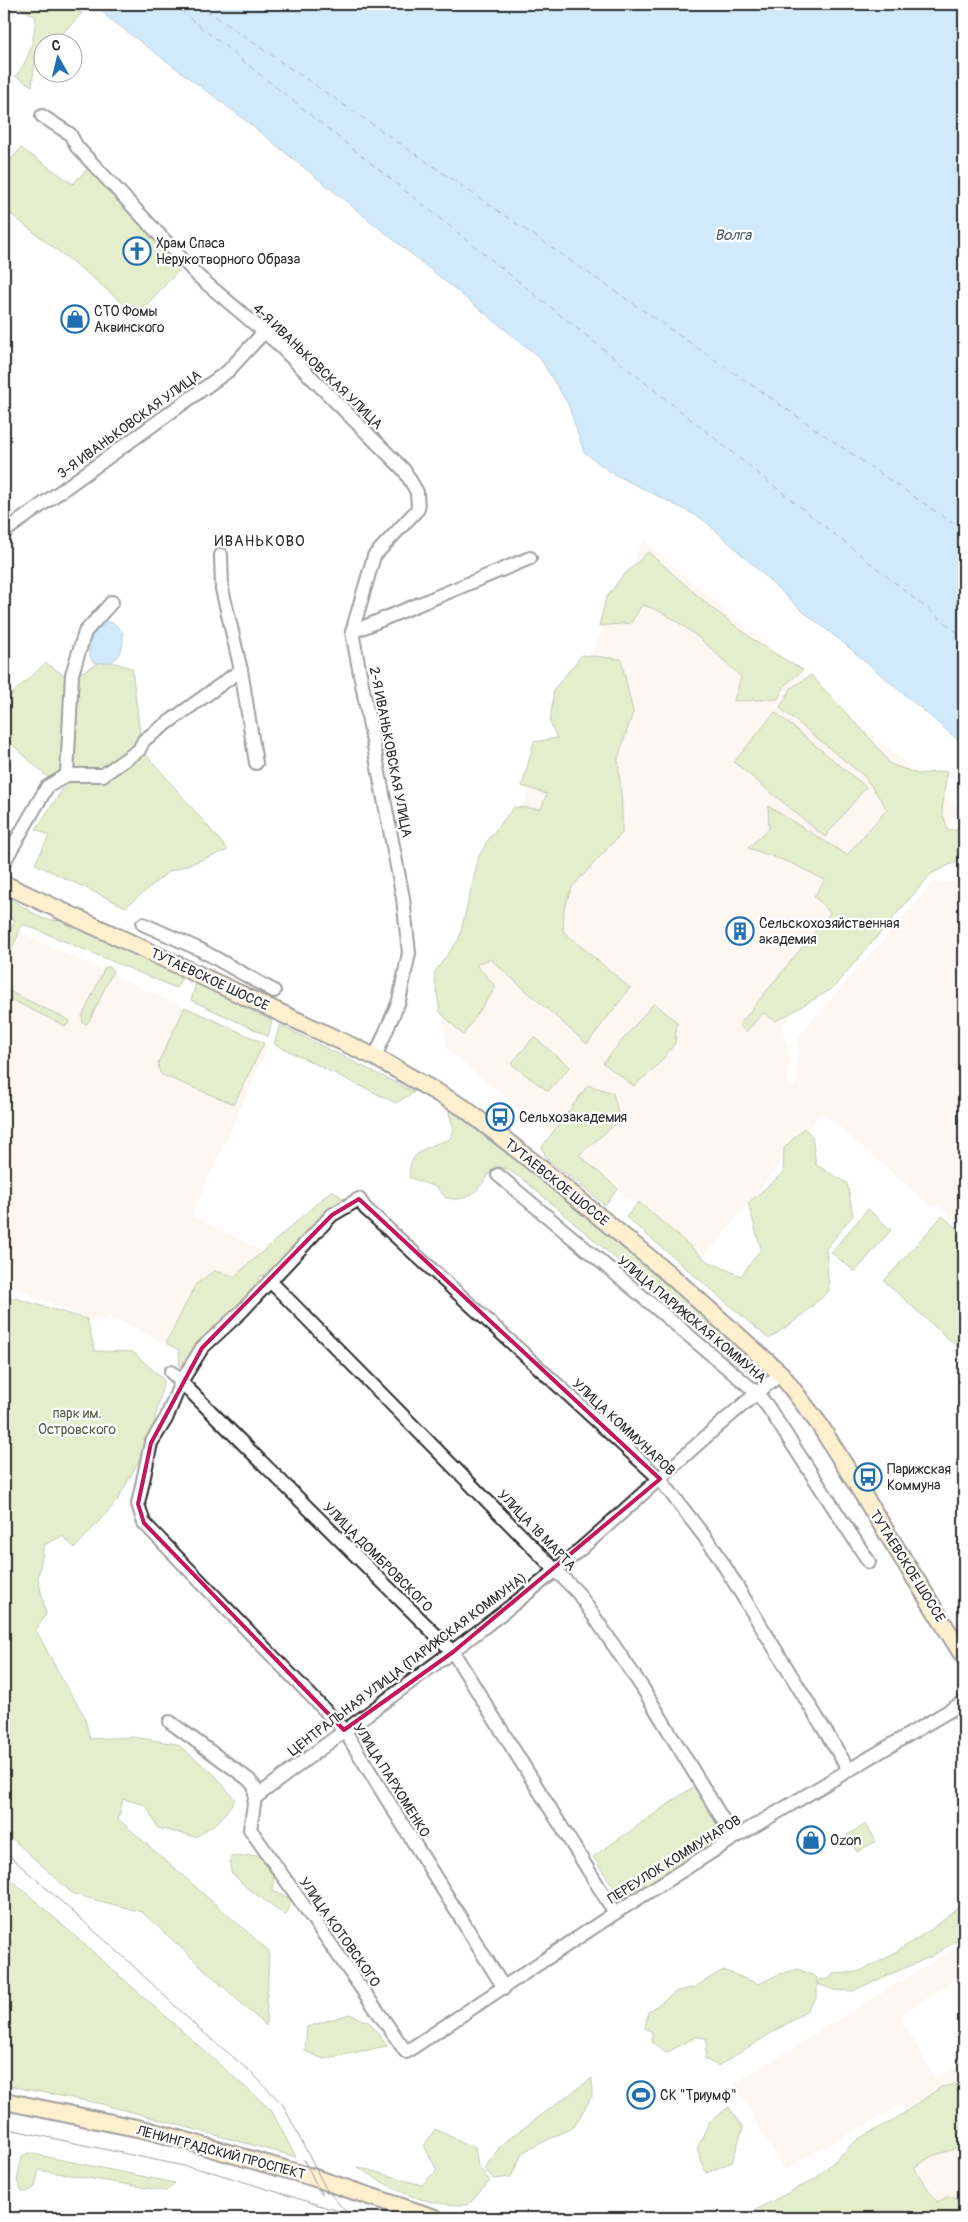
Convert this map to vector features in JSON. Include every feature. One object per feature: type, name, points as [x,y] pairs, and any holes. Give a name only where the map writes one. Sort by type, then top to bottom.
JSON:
[{"type":"main road","name":"ТУТАЕВСКОЕ ШОССЕ","points":[[4,884],[190,969],[375,1057],[464,1108],[521,1152],[669,1274],[780,1374],[818,1424],[964,1657]]},
{"type":"main road","name":"ЛЕНИНГРАДСКИЙ ПРОСПЕКТ","points":[[4,2101],[151,2131],[312,2177],[435,2218]]},
{"type":"street","name":"4-Я ИВАНЬКОВСКАЯ УЛИЦА","points":[[42,116],[70,134],[77,147],[199,277],[264,332],[404,470]]},
{"type":"street","name":"3-Я ИВАНЬКОВСКАЯ УЛИЦА","points":[[4,532],[228,371],[264,332]]},
{"type":"street","name":"2-Я ИВАНЬКОВСКАЯ УЛИЦА","points":[[375,1057],[399,1001],[409,954],[403,898],[352,632],[374,556],[418,509],[417,492],[404,470]]},
{"type":"street","points":[[221,555],[222,589],[241,670],[256,763]]},
{"type":"street","points":[[352,632],[530,558]]},
{"type":"street","points":[[67,775],[72,674],[85,632],[112,602]]},
{"type":"street","points":[[4,860],[47,787],[67,775],[103,775],[139,750],[144,740],[241,670]]},
{"type":"street","points":[[144,924],[201,950],[274,991]]},
{"type":"street","points":[[190,969],[201,950]]},
{"type":"street","name":"УЛИЦА ПАРИЖСКАЯ КОММУНА","points":[[498,1175],[757,1393],[869,1562]]},
{"type":"street","name":"УЛИЦА КОММУНАРОВ","points":[[270,1281],[332,1215],[359,1199],[660,1479],[714,1549],[849,1770]]},
{"type":"street","points":[[181,1382],[202,1348],[242,1311],[270,1281]]},
{"type":"street","name":"УЛИЦА 18 МАРТА","points":[[270,1281],[578,1593],[642,1687],[734,1838]]},
{"type":"street","name":"УЛИЦА ДОМБРОВСКОГО","points":[[171,1372],[453,1652],[615,1913]]},
{"type":"street","name":"ЦЕНТРАЛЬНАЯ УЛИЦА (ПАРИЖСКАЯ КОММУНА)","points":[[255,1798],[344,1730],[453,1652],[556,1569],[780,1374]]},
{"type":"street","name":"УЛИЦА ПАРХОМЕНКО","points":[[181,1382],[166,1419],[151,1444],[138,1504],[144,1524],[344,1730],[504,1988]]},
{"type":"street","name":"ПЕРЕУЛОК КОММУНАРОВ","points":[[406,2052],[615,1913],[734,1838],[964,1702]]},
{"type":"street","points":[[170,1722],[248,1779],[255,1787],[255,1798]]},
{"type":"street","name":"УЛИЦА КОТОВСКОГО","points":[[255,1798],[250,1829],[406,2052]]},
{"type":"highlighted area","points":[[359,1199],[660,1479],[453,1652],[344,1730],[144,1523],[138,1504],[151,1443],[202,1348],[332,1215]]},
{"type":"shaded area","points":[[643,540],[960,810],[782,1027],[791,1060],[787,1082],[795,1089],[799,1035],[934,882],[964,882],[964,1227],[937,1205],[930,1206],[822,1112],[702,1260],[447,1049],[440,987]]},
{"type":"shaded area","points":[[4,925],[269,1046],[192,1215],[267,1254],[181,1350],[109,1317],[96,1323],[4,1282]]},
{"type":"shaded area","points":[[964,1942],[964,1975],[900,2015],[935,2079],[964,2062],[964,2218],[948,2218],[914,2168],[932,2156],[901,2105],[784,2170],[734,2084]]},
{"type":"green space","points":[[14,4],[64,4],[74,11],[82,13],[63,32],[34,32],[36,17]]},
{"type":"green space","points":[[32,41],[32,86],[15,76],[28,56]]},
{"type":"green space","points":[[21,148],[73,184],[89,167],[183,266],[137,315],[93,278],[4,209],[4,168]]},
{"type":"green space","points":[[648,552],[712,608],[759,644],[803,670],[785,685],[778,699],[734,701],[741,677],[695,635],[656,610],[642,605],[631,623],[599,626],[606,598],[620,579]]},
{"type":"green space","points":[[582,655],[621,659],[633,712],[618,758],[622,833],[572,887],[564,909],[563,931],[630,988],[587,1044],[490,959],[476,965],[496,987],[463,1035],[440,1012],[434,973],[459,939],[479,856],[490,837],[514,807],[541,809],[547,794],[522,786],[534,742],[557,738],[550,723],[554,689]]},
{"type":"green space","points":[[104,660],[132,668],[141,742],[101,771],[71,771],[77,675]]},
{"type":"green space","points":[[46,663],[68,678],[63,772],[55,784],[4,737],[4,701]]},
{"type":"green space","points":[[811,675],[875,744],[890,764],[918,774],[947,771],[942,812],[948,830],[964,830],[964,858],[931,874],[832,989],[776,1021],[763,1013],[746,1032],[739,1025],[830,913],[814,896],[825,880],[791,863],[748,848],[769,828],[768,806],[847,855],[887,809],[865,777],[780,708],[791,688]]},
{"type":"green space","points":[[775,712],[866,787],[825,837],[734,762]]},
{"type":"green space","points":[[146,754],[228,850],[168,872],[126,907],[35,864],[49,836],[36,829],[70,778],[104,780]]},
{"type":"green space","points":[[4,895],[43,919],[62,921],[184,974],[176,988],[23,924],[4,965],[4,946],[15,920],[4,915]]},
{"type":"green space","points":[[105,967],[110,967],[113,971],[90,1020],[87,1024],[83,1023],[82,1017]]},
{"type":"green space","points":[[196,983],[272,1021],[268,1036],[191,1000]]},
{"type":"green space","points":[[4,989],[69,1020],[70,1023],[65,1026],[4,996]]},
{"type":"green space","points":[[654,1003],[677,1022],[675,1043],[658,1065],[634,1086],[603,1063]]},
{"type":"green space","points":[[185,1007],[264,1043],[234,1104],[162,1075],[159,1070],[158,1063]]},
{"type":"green space","points":[[280,1025],[414,1092],[396,1103],[274,1044]]},
{"type":"green space","points":[[534,1037],[570,1067],[548,1091],[511,1064]]},
{"type":"green space","points":[[588,1085],[613,1093],[620,1120],[579,1155],[618,1189],[605,1205],[546,1158],[542,1147]]},
{"type":"green space","points":[[450,1109],[462,1113],[519,1157],[765,1370],[768,1376],[761,1382],[753,1376],[524,1180],[507,1169],[495,1166],[476,1191],[464,1198],[456,1199],[446,1198],[436,1187],[410,1178],[412,1161],[421,1151],[450,1139],[454,1130],[449,1113]]},
{"type":"green space","points":[[804,1128],[812,1136],[816,1165],[847,1183],[853,1215],[826,1249],[829,1291],[796,1320],[769,1339],[626,1217],[639,1202],[707,1261],[741,1276],[761,1249],[748,1203],[783,1173],[784,1148]]},
{"type":"green space","points":[[332,1190],[352,1205],[277,1276],[260,1276],[255,1295],[202,1348],[200,1364],[190,1372],[180,1372],[179,1350],[166,1343],[196,1284],[214,1271],[235,1276]]},
{"type":"green space","points":[[868,1209],[891,1230],[855,1272],[831,1252]]},
{"type":"green space","points":[[942,1216],[964,1235],[964,1353],[884,1281]]},
{"type":"green space","name":"парк им. Островского","points":[[4,1295],[87,1319],[95,1351],[133,1352],[164,1380],[150,1440],[117,1501],[75,1548],[62,1536],[44,1545],[38,1578],[46,1614],[36,1630],[64,1683],[84,1715],[90,1739],[132,1737],[177,1744],[215,1775],[235,1800],[219,1821],[196,1837],[158,1828],[146,1805],[123,1799],[118,1819],[269,1951],[266,2026],[142,1912],[73,1894],[4,1831]]},
{"type":"green space","points":[[697,1784],[730,1836],[622,1899],[593,1857]]},
{"type":"green space","points":[[866,1824],[876,1841],[857,1852],[847,1835]]},
{"type":"green space","points":[[259,1855],[274,1878],[273,1891],[291,1899],[286,1915],[247,1888],[231,1872],[230,1857]]},
{"type":"green space","points":[[6,1875],[271,2110],[296,2157],[102,2104],[4,2085],[4,1948],[11,1954],[11,1941],[4,1931],[4,1879]]},
{"type":"green space","points":[[964,1903],[964,1936],[932,1956],[852,1991],[834,1990],[818,1984],[817,1981],[817,1997],[804,2013],[718,2066],[705,2059],[707,2038],[696,2037],[666,2053],[652,2042],[652,2032],[645,2028],[648,2012],[677,1991],[693,1988],[723,1970],[759,1984],[777,1975],[798,1969],[816,1977],[817,1980],[830,1979],[833,1974],[858,1972],[883,1960],[932,1929]]},
{"type":"green space","points":[[349,2014],[369,2022],[387,2046],[323,2059],[305,2051],[307,2027]]},
{"type":"green space","points":[[592,2078],[592,2096],[574,2127],[523,2152],[511,2177],[494,2179],[484,2169],[502,2144]]},
{"type":"green space","points":[[958,2084],[964,2089],[964,2146],[932,2156],[914,2168],[937,2202],[949,2196],[959,2200],[964,2197],[963,2218],[740,2218],[815,2179],[858,2139],[897,2118],[941,2087]]},
{"type":"green space","points":[[729,2107],[743,2128],[732,2162],[706,2173],[697,2149],[709,2122]]},
{"type":"green space","points":[[435,2129],[475,2148],[478,2166],[490,2181],[468,2205],[452,2205],[423,2200],[397,2190],[358,2167],[422,2185],[437,2170],[424,2146]]},
{"type":"green space","points":[[28,2153],[175,2183],[166,2191],[39,2170],[35,2187],[27,2192],[21,2191],[17,2181],[22,2156]]},
{"type":"water","name":"Волга","points":[[97,4],[964,4],[964,745],[841,641],[801,610],[701,518],[610,472],[584,452],[568,404],[539,357],[240,116],[106,16]]},
{"type":"water","points":[[106,622],[114,623],[123,633],[122,648],[117,658],[113,661],[93,662],[89,649],[90,639]]},
{"type":"ferry route","points":[[172,4],[964,638]]},
{"type":"ferry route","points":[[197,4],[964,531]]},
{"type":"tram line","points":[[4,1851],[125,1958],[196,2026],[252,2073],[283,2105],[325,2187],[342,2208],[351,2215]]},
{"type":"tram line","points":[[4,2128],[212,2172],[361,2218]]},
{"type":"tram line","points":[[304,2160],[322,2195]]},
{"type":"place","name":"Храм Спаса Нерукотворного Образа","points":[[137,251]]},
{"type":"place","name":"СТО Фомы Аквинского","points":[[75,319]]},
{"type":"place","name":"Сельскохозяйственная академия","points":[[740,931]]},
{"type":"place","name":"Сельхозакадемия","points":[[500,1117]]},
{"type":"place","name":"Парижская Коммуна","points":[[868,1477]]},
{"type":"place","name":"Ozon","points":[[811,1840]]},
{"type":"place","name":"СК \"Триумф\"","points":[[641,2095]]},
{"type":"district","name":"ИВАНЬКОВО","points":[[260,541]]}]
